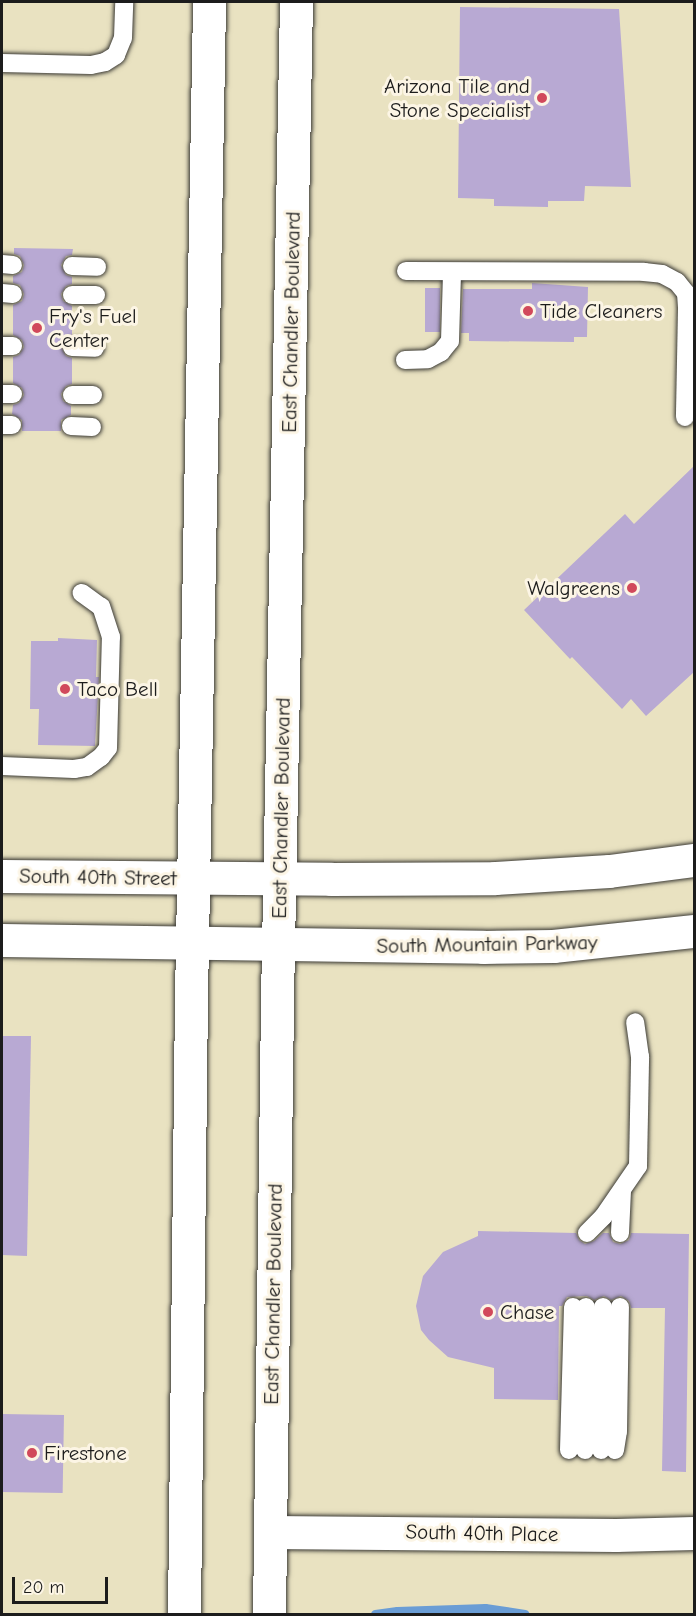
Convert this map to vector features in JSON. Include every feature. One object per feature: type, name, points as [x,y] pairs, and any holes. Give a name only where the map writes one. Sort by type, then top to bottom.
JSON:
[{"type":"main road","points":[[184,1614],[209,2]]},
{"type":"main road","name":"East Chandler Boulevard","points":[[269,1614],[279,879],[296,2]]},
{"type":"main road","points":[[279,879],[495,878],[609,871],[694,860]]},
{"type":"main road","name":"South 40th Street","points":[[2,876],[279,879]]},
{"type":"main road","name":"South Mountain Parkway","points":[[193,944],[553,946],[694,931]]},
{"type":"main road","points":[[2,940],[193,944]]},
{"type":"main road","name":"South 40th Place","points":[[270,1532],[616,1535],[694,1533]]},
{"type":"lane","points":[[2,63],[91,65],[105,62],[116,55],[123,38],[124,2]]},
{"type":"lane","points":[[72,266],[97,267]]},
{"type":"lane","points":[[406,271],[662,274],[677,282],[686,293],[685,417]]},
{"type":"lane","points":[[405,360],[428,359],[441,352],[450,341],[452,272]]},
{"type":"lane","points":[[72,295],[96,295]]},
{"type":"lane","points":[[72,347],[95,348]]},
{"type":"lane","points":[[72,395],[93,395]]},
{"type":"lane","points":[[71,426],[92,427]]},
{"type":"lane","points":[[2,766],[87,766],[101,757],[108,748],[111,637],[101,606],[82,593]]},
{"type":"lane","points":[[603,1229],[622,1189],[638,1166],[640,1057],[635,1022]]},
{"type":"lane","points":[[595,1307],[618,1431],[593,1450],[595,1307]]},
{"type":"building","name":"Arizona Tile and Stone Specialist","points":[[460,7],[619,9],[631,187],[585,186],[584,201],[548,201],[548,207],[494,206],[494,199],[458,198]]},
{"type":"building","points":[[14,248],[73,249],[72,255],[66,256],[61,265],[66,275],[72,277],[72,284],[66,286],[61,294],[63,301],[72,306],[72,336],[63,340],[61,347],[66,356],[72,358],[72,384],[66,386],[61,394],[63,401],[71,406],[71,415],[61,420],[61,431],[22,431],[22,420],[12,414],[13,405],[19,403],[24,395],[22,388],[13,383],[13,357],[19,355],[24,347],[22,340],[13,335],[13,305],[22,301],[24,294],[20,285],[13,283],[13,276],[22,272],[24,265],[20,256],[14,254]]},
{"type":"building","name":"Tide Cleaners","points":[[532,283],[588,287],[587,337],[574,337],[574,342],[469,341],[469,333],[461,333],[463,289],[532,289]]},
{"type":"building","points":[[425,288],[440,288],[440,332],[425,332]]},
{"type":"building","name":"Walgreens","points":[[694,466],[694,672],[646,716],[631,699],[622,709],[524,610],[625,514],[634,524]]},
{"type":"building","name":"Taco Bell","points":[[58,638],[97,640],[96,677],[99,677],[95,746],[38,745],[39,709],[30,709],[31,641],[58,641]]},
{"type":"building","points":[[2,1036],[31,1036],[27,1256],[2,1255]]},
{"type":"building","name":"Chase","points":[[478,1231],[576,1233],[579,1240],[585,1244],[594,1241],[603,1233],[609,1233],[613,1242],[620,1244],[629,1240],[631,1233],[689,1234],[686,1472],[662,1471],[665,1308],[631,1308],[629,1301],[621,1296],[611,1300],[604,1296],[594,1300],[587,1296],[567,1297],[562,1306],[559,1306],[558,1400],[494,1399],[494,1368],[448,1357],[429,1340],[421,1330],[416,1306],[423,1276],[443,1252],[478,1236]]},
{"type":"building","name":"Firestone","points":[[2,1414],[64,1415],[63,1493],[2,1492]]},
{"type":"waterway","points":[[375,1614],[485,1608],[525,1614]]},
{"type":"place","name":"Arizona Tile and Stone Specialist","points":[[542,98]]},
{"type":"place","name":"Tide Cleaners","points":[[528,311]]},
{"type":"place","name":"Fry's Fuel Center","points":[[37,328]]},
{"type":"place","name":"Walgreens","points":[[632,588]]},
{"type":"place","name":"Taco Bell","points":[[65,689]]},
{"type":"place","name":"Chase","points":[[488,1312]]},
{"type":"place","name":"Firestone","points":[[32,1453]]}]
